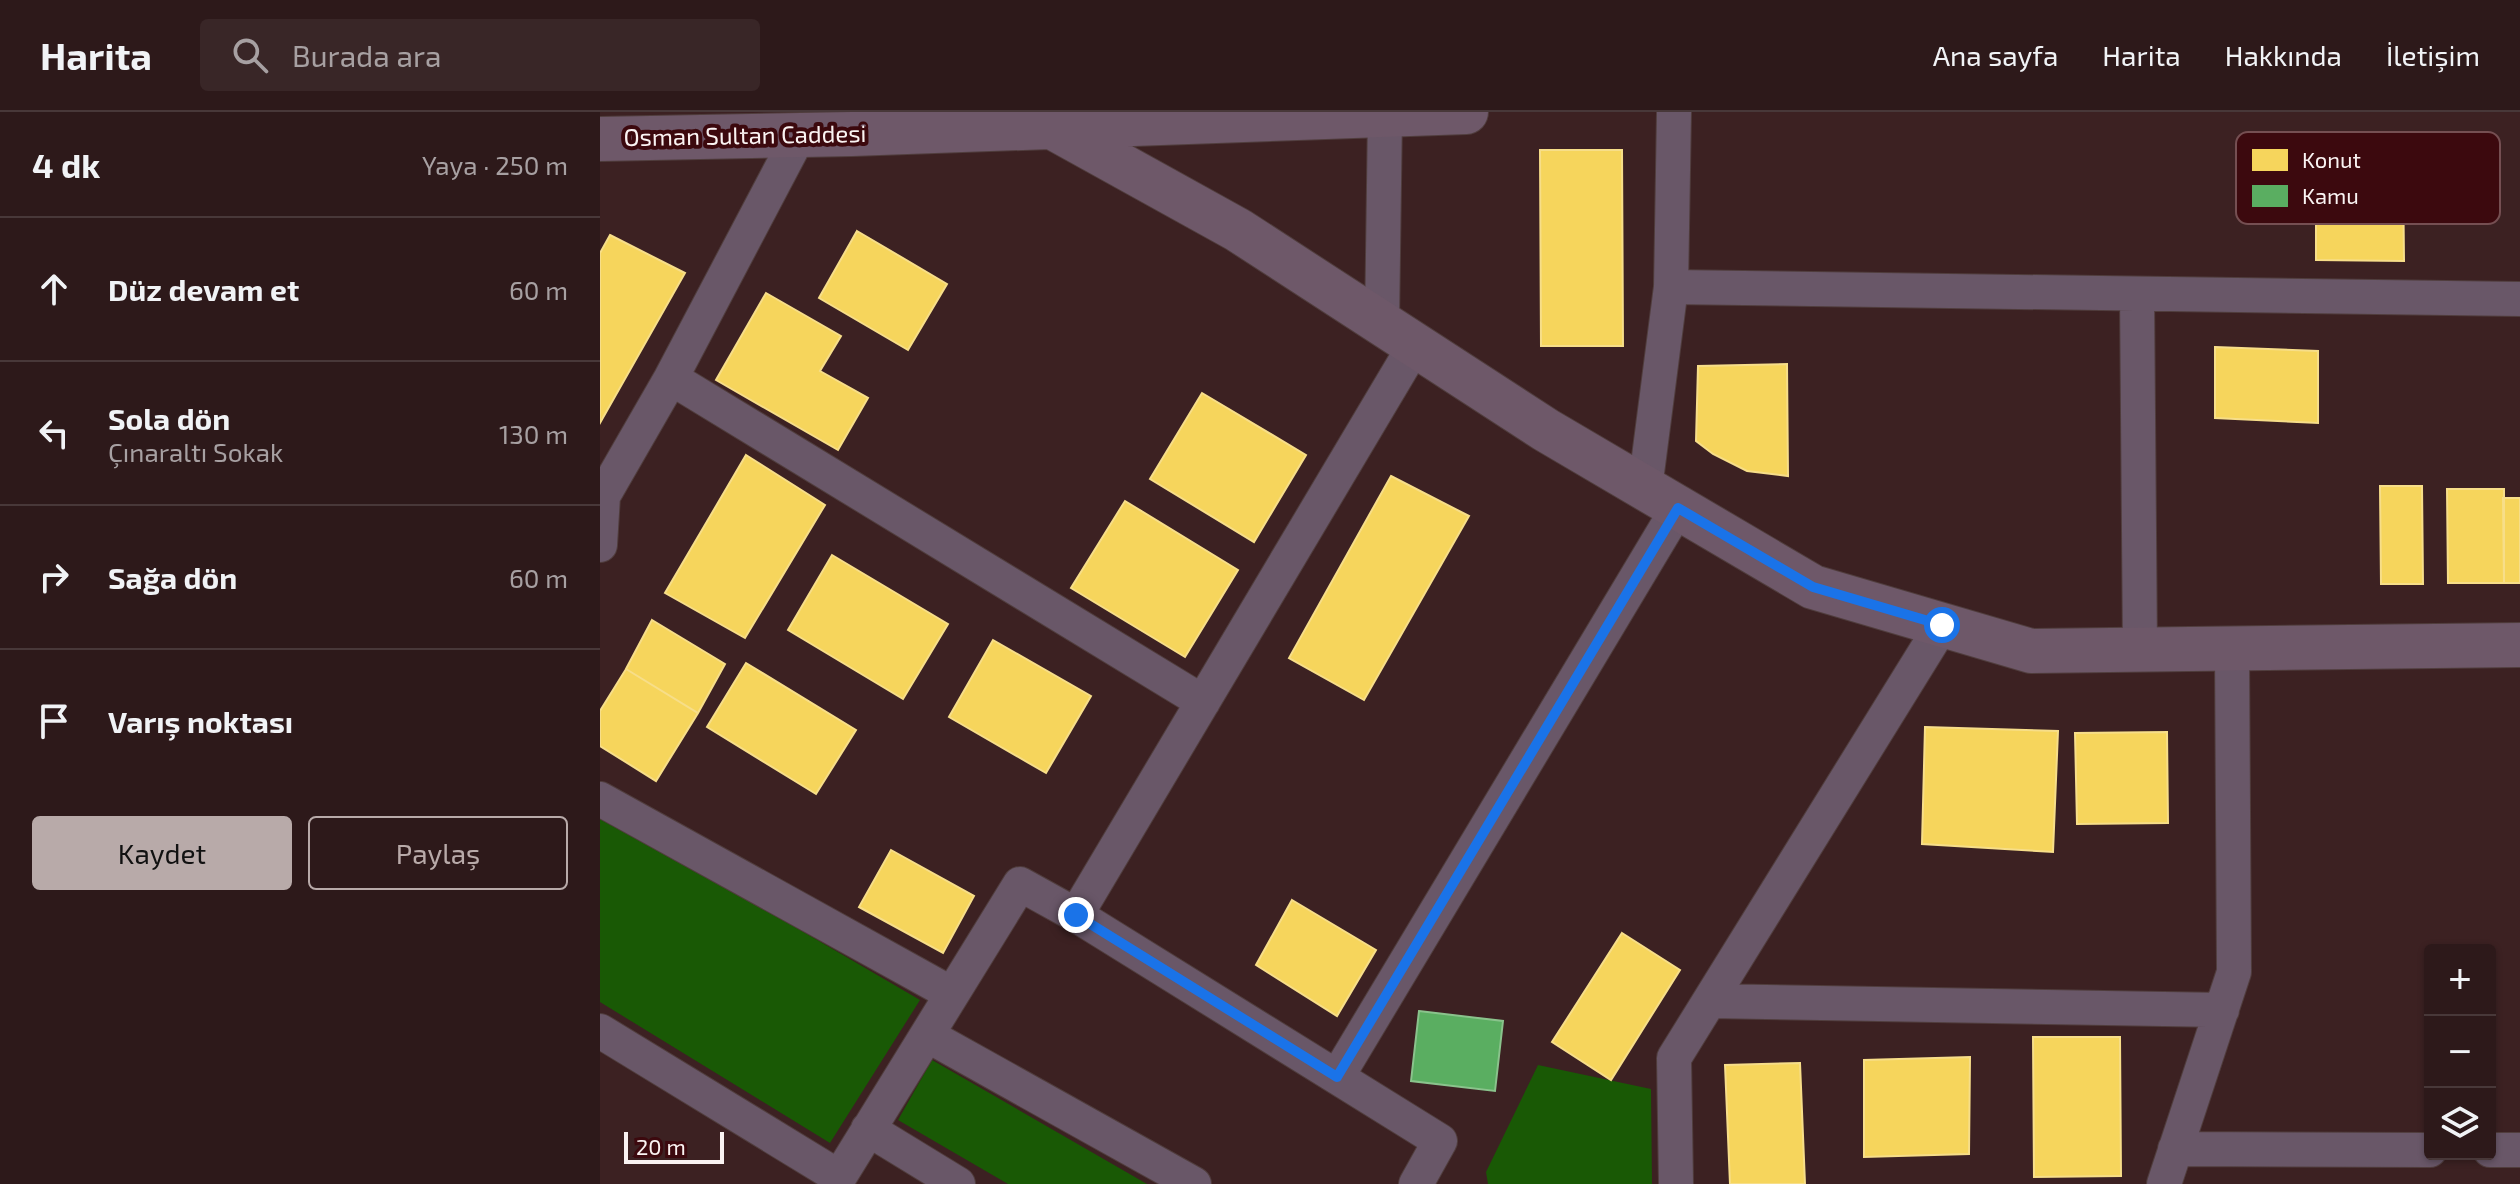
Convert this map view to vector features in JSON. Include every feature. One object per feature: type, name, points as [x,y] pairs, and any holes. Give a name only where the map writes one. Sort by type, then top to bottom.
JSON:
[{"type":"street","name":"Osman Sultan Caddesi","points":[[600,139],[1466,112]]},
{"type":"street","points":[[1337,1077],[1662,498],[1671,287],[1674,112]]},
{"type":"street","points":[[1076,915],[1203,702],[1398,334],[1385,115]]},
{"type":"street","points":[[1052,127],[1238,230],[1546,430],[1813,587],[2031,651],[2520,645]]},
{"type":"street","points":[[600,545],[602,495],[671,378],[799,135]]},
{"type":"street","points":[[1671,287],[2520,299]]},
{"type":"street","points":[[2137,294],[2140,650]]},
{"type":"street","points":[[671,378],[1203,702]]},
{"type":"street","points":[[1676,1184],[1674,1058],[1942,625]]},
{"type":"street","points":[[2164,1184],[2234,972],[2232,649]]},
{"type":"street","points":[[600,799],[952,994]]},
{"type":"street","points":[[600,1031],[837,1180],[1020,884],[1076,915],[1440,1141],[1416,1184]]},
{"type":"street","points":[[1710,1001],[2222,1010]]},
{"type":"street","points":[[927,1035],[1194,1184]]},
{"type":"street","points":[[868,1129],[958,1184]]},
{"type":"street","points":[[2175,1149],[2424,1150]]},
{"type":"street","points":[[2496,1150],[2520,1150]]},
{"type":"green space","points":[[600,813],[920,1000],[830,1143],[600,1002]]},
{"type":"green space","points":[[932,1060],[1147,1184],[1008,1184],[898,1120]]},
{"type":"green space","points":[[1538,1065],[1651,1089],[1652,1184],[1488,1184],[1486,1172]]},
{"type":"building: Konut","points":[[1540,150],[1622,150],[1623,346],[1541,346]]},
{"type":"building: Konut","points":[[2316,224],[2404,224],[2404,261],[2316,260]]},
{"type":"building: Konut","points":[[857,231],[947,284],[908,350],[819,298]]},
{"type":"building: Konut","points":[[610,235],[685,273],[600,423],[600,253]]},
{"type":"building: Konut","points":[[766,293],[841,336],[820,371],[868,398],[838,450],[716,380]]},
{"type":"building: Konut","points":[[2215,347],[2318,351],[2318,423],[2215,418]]},
{"type":"building: Konut","points":[[1787,364],[1788,476],[1747,471],[1713,454],[1696,441],[1698,366]]},
{"type":"building: Konut","points":[[1202,393],[1306,455],[1254,542],[1150,479]]},
{"type":"building: Konut","points":[[746,455],[825,505],[745,638],[665,593]]},
{"type":"building: Konut","points":[[1391,476],[1469,516],[1364,700],[1289,658]]},
{"type":"building: Konut","points":[[2380,486],[2422,486],[2423,584],[2381,584]]},
{"type":"building: Konut","points":[[2447,489],[2504,489],[2504,583],[2448,583]]},
{"type":"building: Konut","points":[[2503,498],[2520,498],[2520,583],[2504,583]]},
{"type":"building: Konut","points":[[1125,501],[1238,570],[1185,657],[1071,588]]},
{"type":"building: Konut","points":[[832,555],[948,624],[903,699],[788,630]]},
{"type":"building: Konut","points":[[652,620],[725,664],[698,713],[626,669]]},
{"type":"building: Konut","points":[[993,640],[1091,696],[1046,773],[949,717]]},
{"type":"building: Konut","points":[[746,663],[856,730],[816,794],[707,727]]},
{"type":"building: Konut","points":[[626,669],[698,713],[656,781],[600,746],[600,711]]},
{"type":"building: Konut","points":[[1925,727],[2058,731],[2053,852],[1922,844]]},
{"type":"building: Konut","points":[[2167,732],[2168,823],[2077,824],[2075,733]]},
{"type":"building: Konut","points":[[891,850],[974,896],[943,953],[859,907]]},
{"type":"building: Konut","points":[[1292,900],[1376,950],[1337,1016],[1256,965]]},
{"type":"building: Konut","points":[[1622,933],[1680,970],[1611,1080],[1552,1042]]},
{"type":"building: Konut","points":[[2033,1037],[2120,1037],[2121,1176],[2034,1177]]},
{"type":"building: Konut","points":[[1970,1057],[1969,1154],[1864,1157],[1864,1060]]},
{"type":"building: Konut","points":[[1800,1063],[1805,1184],[1730,1184],[1725,1065]]},
{"type":"building: Kamu","points":[[1419,1011],[1503,1021],[1495,1091],[1411,1081]]},
{"type":"route","points":[[1076,915],[1337,1077],[1678,508],[1813,587],[1942,625]]}]
